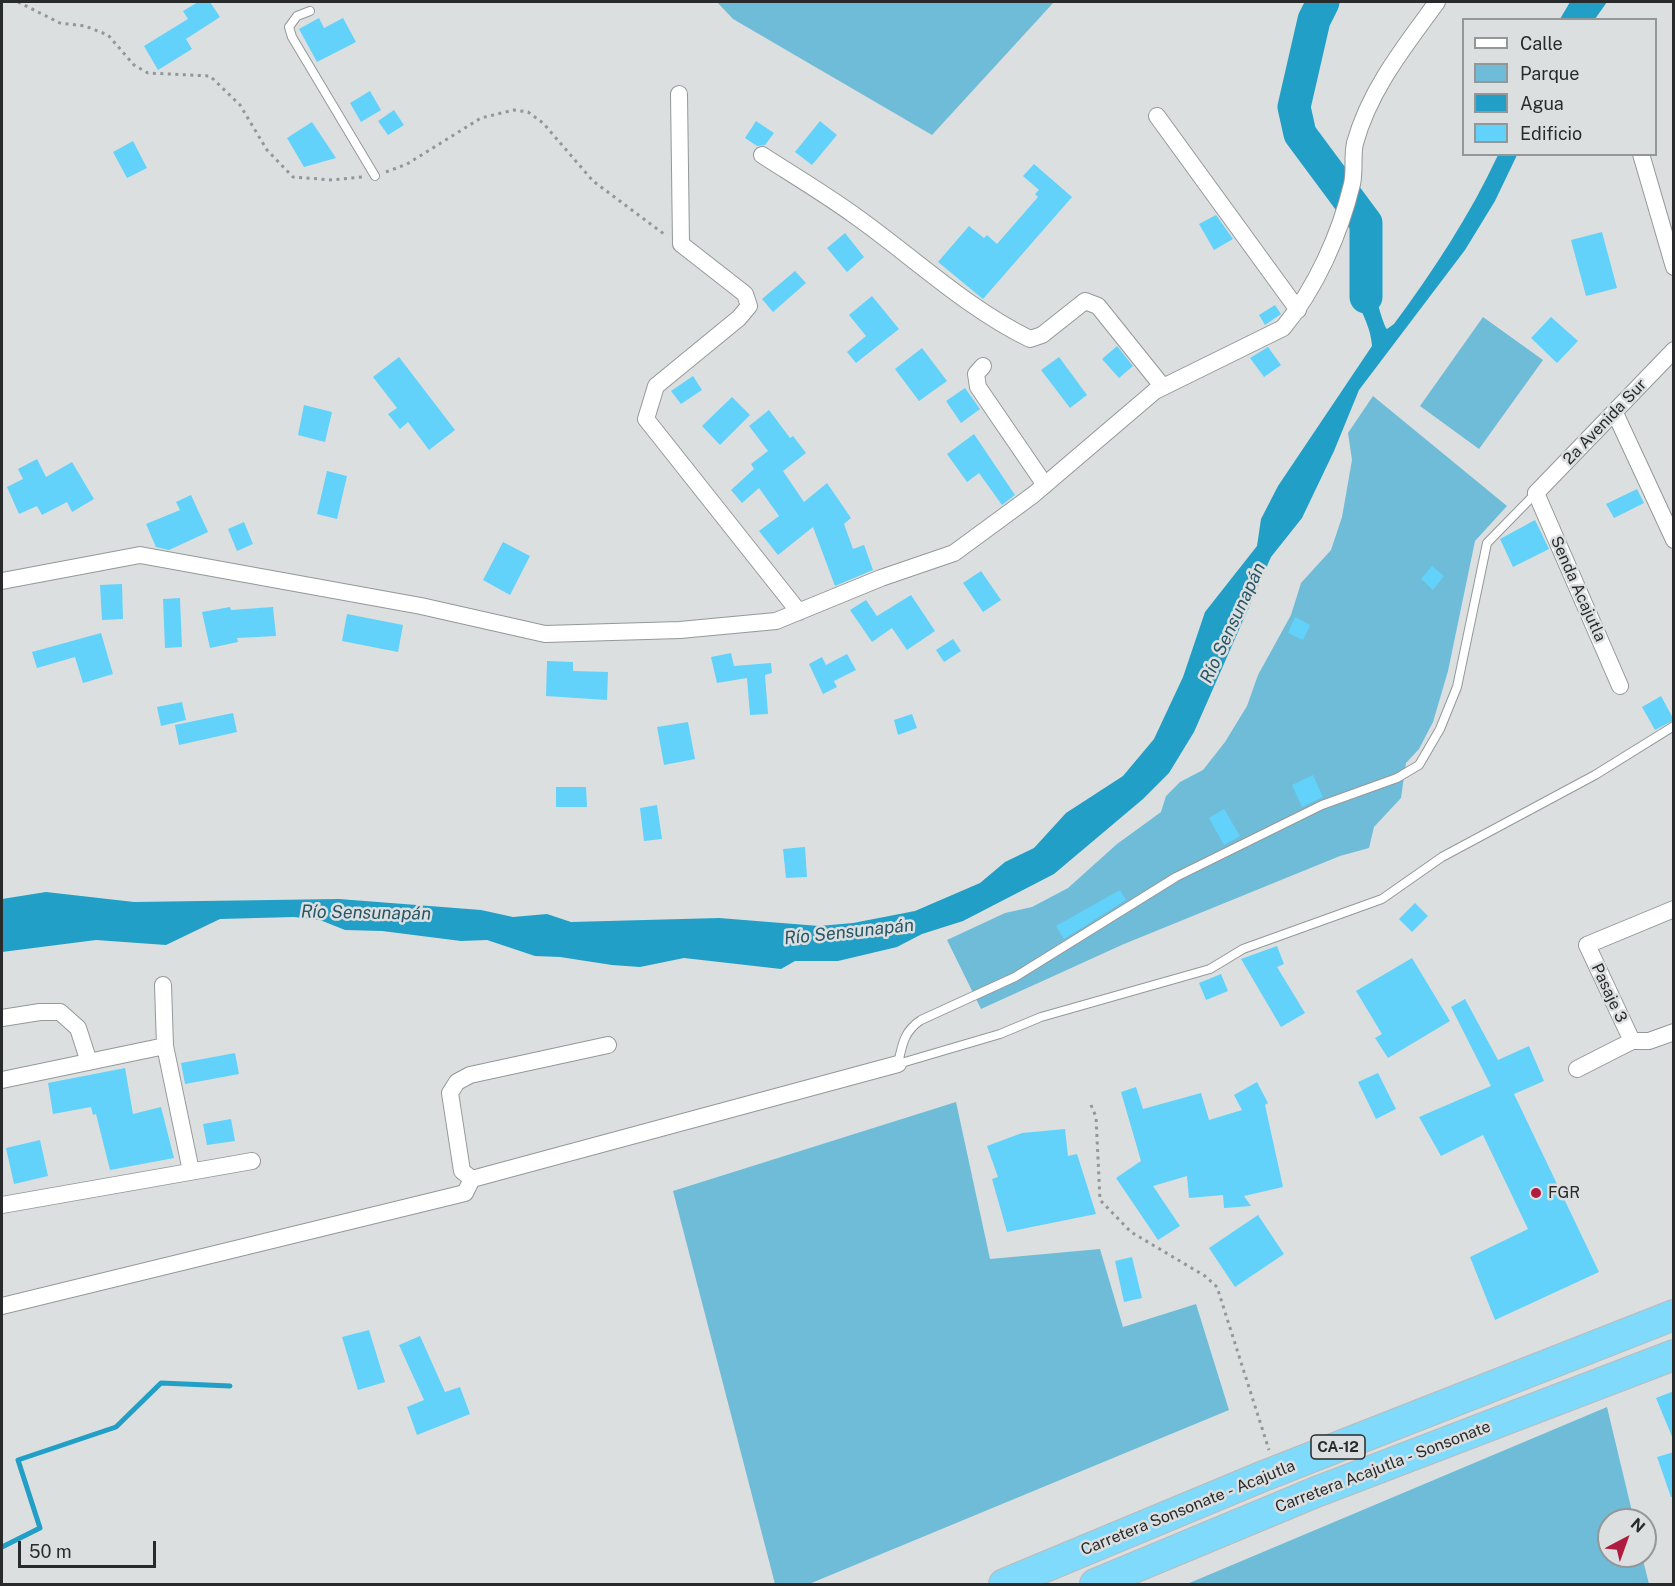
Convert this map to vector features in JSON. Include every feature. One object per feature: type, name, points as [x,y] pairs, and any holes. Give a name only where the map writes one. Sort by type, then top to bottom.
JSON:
[{"type":"highway","name":"Carretera Sonsonate - Acajutla","points":[[1004,1584],[1277,1471],[1674,1315]]},
{"type":"highway","name":"Carretera Acajutla - Sonsonate","points":[[1095,1584],[1316,1492],[1674,1355]]},
{"type":"street","points":[[2,581],[140,555],[375,597],[545,634],[701,628],[776,621],[881,578],[954,553],[1045,485],[1163,387],[1283,328],[1298,310],[1332,245],[1352,182],[1355,144],[1380,81],[1437,2]]},
{"type":"street","points":[[679,94],[681,244],[745,294],[749,306],[739,318],[656,386],[646,418],[799,612]]},
{"type":"street","points":[[1156,116],[1298,310]]},
{"type":"street","points":[[762,155],[855,215],[898,250],[1010,328],[1030,339],[1041,334],[1085,301],[1098,306],[1163,387]]},
{"type":"street","points":[[1642,156],[1674,267]]},
{"type":"street","name":"2a Avenida Sur","points":[[1536,493],[1616,413],[1674,350]]},
{"type":"street","points":[[983,366],[976,374],[978,387],[1045,485]]},
{"type":"street","points":[[1616,413],[1674,540]]},
{"type":"street","name":"Senda Acajutla","points":[[1536,493],[1620,686]]},
{"type":"street","name":"Pasaje 3","points":[[1632,1041],[1587,945],[1674,909]]},
{"type":"street","points":[[163,985],[165,1046],[191,1171]]},
{"type":"street","points":[[2,1018],[40,1011],[60,1012],[78,1028],[89,1062]]},
{"type":"street","points":[[1576,1069],[1632,1041],[1649,1041],[1674,1032]]},
{"type":"street","points":[[472,1179],[462,1171],[450,1093],[457,1082],[470,1075],[608,1045]]},
{"type":"street","points":[[2,1080],[165,1046]]},
{"type":"street","points":[[2,1306],[465,1193],[472,1179],[898,1064]]},
{"type":"street","points":[[2,1205],[252,1161]]},
{"type":"lane","points":[[310,11],[297,16],[289,27],[292,37],[375,176]]},
{"type":"lane","points":[[1536,493],[1487,543],[1457,687],[1440,729],[1419,765],[1397,778],[1322,805],[1176,877],[1015,977],[921,1020],[909,1028],[903,1041],[898,1064],[1000,1034],[1052,1014],[1210,969],[1243,949],[1382,899],[1442,857],[1595,775],[1674,726]]},
{"type":"path","points":[[1091,1104],[1096,1117],[1100,1200],[1131,1232],[1205,1276],[1218,1287],[1277,1471]]},
{"type":"green space","points":[[717,2],[1054,2],[932,135],[733,19]]},
{"type":"green space","points":[[1483,317],[1543,360],[1479,449],[1420,406]]},
{"type":"green space","points":[[1373,396],[1507,506],[1475,541],[1448,671],[1433,722],[1419,749],[1406,763],[1401,798],[1374,827],[1369,848],[1340,856],[1124,944],[981,1009],[947,940],[1005,913],[1032,907],[1068,888],[1117,844],[1161,812],[1166,796],[1180,782],[1203,770],[1225,742],[1247,706],[1258,675],[1291,615],[1301,583],[1331,550],[1342,517],[1352,460],[1348,433]]},
{"type":"green space","points":[[956,1102],[990,1259],[1100,1249],[1123,1327],[1196,1304],[1229,1410],[809,1584],[775,1584],[673,1191]]},
{"type":"green space","points":[[1607,1407],[1631,1508],[1597,1508],[1597,1568],[1645,1568],[1649,1584],[1187,1584]]},
{"type":"water","points":[[1570,2],[1607,2],[1596,18],[1561,18]]},
{"type":"water","name":"Río Sensunapán","points":[[1498,156],[1517,156],[1495,201],[1465,250],[1359,390],[1334,451],[1302,518],[1271,557],[1194,732],[1169,773],[1143,799],[1054,874],[963,921],[922,934],[897,947],[838,961],[795,961],[781,969],[684,958],[640,967],[612,965],[560,957],[535,956],[487,940],[461,941],[382,931],[345,930],[320,920],[294,917],[220,919],[166,945],[96,940],[2,952],[2,899],[46,892],[134,902],[339,899],[481,910],[513,917],[547,914],[571,922],[719,918],[819,926],[853,923],[915,911],[980,883],[1005,862],[1034,848],[1066,813],[1123,776],[1154,739],[1183,677],[1205,612],[1257,546],[1261,519],[1278,486],[1372,346],[1369,329],[1354,290],[1354,279],[1366,252],[1375,293],[1387,329],[1394,324],[1409,304],[1451,242]]},
{"type":"building","points":[[198,2],[210,2],[220,17],[186,39],[192,49],[158,70],[144,46],[188,19],[183,11]]},
{"type":"building","points":[[319,18],[324,28],[343,18],[356,42],[317,62],[299,29]]},
{"type":"building","points":[[370,91],[381,110],[361,122],[350,103]]},
{"type":"building","points":[[394,110],[404,125],[388,135],[378,121]]},
{"type":"building","points":[[756,121],[774,133],[765,145],[757,146],[745,138]]},
{"type":"building","points":[[820,121],[837,135],[812,165],[795,152]]},
{"type":"building","points":[[312,122],[336,158],[304,167],[287,138]]},
{"type":"building","points":[[133,141],[147,168],[127,178],[113,152]]},
{"type":"building","points":[[1034,164],[1072,197],[983,299],[938,262],[969,226],[984,238],[987,235],[997,244],[1038,197],[1035,194],[1039,190],[1023,176]]},
{"type":"building","points":[[1216,215],[1233,239],[1214,250],[1199,224]]},
{"type":"building","points":[[1602,232],[1617,288],[1586,296],[1571,240]]},
{"type":"building","points":[[845,233],[864,257],[847,272],[827,248]]},
{"type":"building","points":[[795,271],[806,283],[773,312],[762,299]]},
{"type":"building","points":[[872,296],[899,329],[856,363],[847,352],[866,336],[849,315]]},
{"type":"building","points":[[1275,305],[1281,314],[1265,325],[1259,315]]},
{"type":"building","points":[[1551,317],[1578,341],[1557,363],[1531,338]]},
{"type":"building","points":[[1117,346],[1133,366],[1119,378],[1102,359]]},
{"type":"building","points":[[1268,347],[1281,365],[1264,377],[1250,358]]},
{"type":"building","points":[[922,348],[947,381],[919,401],[895,369]]},
{"type":"building","points":[[399,357],[455,430],[429,450],[408,422],[400,429],[388,414],[397,408],[373,377]]},
{"type":"building","points":[[1059,357],[1087,395],[1070,408],[1041,370]]},
{"type":"building","points":[[693,376],[702,390],[681,404],[671,391]]},
{"type":"building","points":[[965,388],[980,409],[961,423],[946,401]]},
{"type":"building","points":[[732,397],[750,415],[720,445],[702,426]]},
{"type":"building","points":[[304,405],[332,412],[325,442],[298,435]]},
{"type":"building","points":[[769,410],[790,438],[793,436],[806,453],[783,471],[804,502],[827,483],[851,518],[844,524],[853,549],[864,545],[873,570],[835,586],[813,527],[778,555],[759,531],[779,516],[759,488],[742,503],[731,490],[754,469],[751,464],[768,451],[749,426]]},
{"type":"building","points":[[974,434],[1015,495],[1002,505],[979,473],[967,482],[947,454]]},
{"type":"building","points":[[37,459],[46,477],[72,462],[94,499],[72,512],[67,502],[42,515],[37,506],[19,514],[7,487],[23,479],[18,469]]},
{"type":"building","points":[[327,471],[347,476],[337,519],[317,514]]},
{"type":"building","points":[[1637,489],[1644,503],[1614,518],[1606,504]]},
{"type":"building","points":[[191,495],[208,532],[169,550],[156,547],[146,524],[180,510],[176,502]]},
{"type":"building","points":[[1535,520],[1549,549],[1513,567],[1500,539]]},
{"type":"building","points":[[244,522],[253,544],[237,551],[228,529]]},
{"type":"building","points":[[503,542],[530,556],[510,595],[483,580]]},
{"type":"building","points":[[1432,566],[1444,576],[1433,590],[1421,579]]},
{"type":"building","points":[[981,571],[1001,600],[983,612],[963,583]]},
{"type":"building","points":[[122,584],[123,619],[102,620],[100,585]]},
{"type":"building","points":[[911,595],[935,631],[907,650],[892,628],[872,642],[850,610],[866,600],[877,616]]},
{"type":"building","points":[[180,598],[182,647],[165,648],[163,599]]},
{"type":"building","points":[[230,607],[231,610],[273,607],[276,636],[237,638],[238,642],[210,648],[202,612]]},
{"type":"building","points":[[347,614],[403,625],[398,652],[342,641]]},
{"type":"building","points":[[1295,617],[1310,625],[1303,640],[1288,633]]},
{"type":"building","points":[[101,633],[113,674],[83,683],[75,657],[37,668],[32,652]]},
{"type":"building","points":[[953,639],[961,651],[944,662],[936,650]]},
{"type":"building","points":[[731,653],[734,666],[771,663],[772,673],[765,675],[768,714],[750,715],[747,678],[717,683],[711,657]]},
{"type":"building","points":[[847,654],[856,670],[834,681],[837,687],[823,694],[809,664],[822,657],[826,665]]},
{"type":"building","points":[[547,661],[573,662],[573,671],[608,672],[607,700],[546,696]]},
{"type":"building","points":[[1661,696],[1674,720],[1655,730],[1642,707]]},
{"type":"building","points":[[182,702],[186,720],[161,726],[157,707]]},
{"type":"building","points":[[233,713],[237,732],[179,745],[175,725]]},
{"type":"building","points":[[912,714],[917,728],[898,735],[894,720]]},
{"type":"building","points":[[688,722],[695,759],[664,765],[657,727]]},
{"type":"building","points":[[1313,775],[1323,797],[1302,807],[1292,785]]},
{"type":"building","points":[[556,787],[586,787],[587,807],[556,807]]},
{"type":"building","points":[[657,805],[662,839],[644,841],[640,808]]},
{"type":"building","points":[[1224,809],[1240,836],[1224,845],[1209,818]]},
{"type":"building","points":[[805,847],[807,877],[786,878],[783,849]]},
{"type":"building","points":[[1120,890],[1126,900],[1064,939],[1056,926]]},
{"type":"building","points":[[1415,903],[1428,916],[1412,932],[1399,919]]},
{"type":"building","points":[[1277,946],[1284,964],[1277,967],[1305,1013],[1281,1027],[1241,959]]},
{"type":"building","points":[[1412,958],[1450,1021],[1388,1058],[1375,1038],[1382,1034],[1356,991]]},
{"type":"building","points":[[1221,974],[1228,991],[1206,1000],[1199,983]]},
{"type":"building","name":"FGR","points":[[1465,999],[1498,1060],[1529,1046],[1544,1081],[1514,1094],[1599,1272],[1495,1320],[1470,1257],[1528,1229],[1483,1135],[1441,1156],[1419,1117],[1491,1086],[1451,1007]]},
{"type":"building","points":[[235,1053],[239,1074],[185,1084],[181,1063]]},
{"type":"building","points":[[125,1068],[133,1114],[161,1107],[174,1158],[110,1170],[96,1114],[93,1115],[91,1107],[53,1114],[48,1083]]},
{"type":"building","points":[[1378,1073],[1396,1109],[1376,1119],[1358,1082]]},
{"type":"building","points":[[1257,1082],[1268,1103],[1265,1105],[1283,1187],[1244,1196],[1251,1206],[1224,1208],[1223,1195],[1189,1198],[1187,1176],[1153,1186],[1180,1226],[1158,1240],[1116,1178],[1141,1161],[1121,1092],[1136,1087],[1143,1109],[1201,1093],[1209,1120],[1242,1110],[1234,1095]]},
{"type":"building","points":[[231,1119],[235,1141],[207,1145],[203,1124]]},
{"type":"building","points":[[1065,1129],[1068,1156],[1077,1154],[1096,1214],[1007,1232],[992,1179],[998,1177],[987,1146],[1022,1133]]},
{"type":"building","points":[[40,1140],[48,1176],[14,1184],[6,1148]]},
{"type":"building","points":[[1258,1215],[1284,1254],[1235,1287],[1209,1248]]},
{"type":"building","points":[[1132,1257],[1142,1298],[1124,1302],[1115,1261]]},
{"type":"building","points":[[369,1330],[385,1382],[358,1390],[342,1337]]},
{"type":"building","points":[[420,1336],[445,1392],[460,1387],[470,1414],[417,1435],[407,1407],[424,1400],[399,1345]]},
{"type":"building","points":[[1674,1391],[1674,1439],[1673,1439],[1656,1398]]},
{"type":"building","points":[[1674,1452],[1674,1496],[1671,1497],[1657,1457]]},
{"type":"waterway","points":[[1323,2],[1314,20],[1294,107],[1300,134],[1366,223],[1366,297]]},
{"type":"waterway","points":[[2,1547],[40,1528],[18,1460],[116,1427],[161,1383],[230,1386]]},
{"type":"place","name":"FGR","points":[[1536,1193]]}]
